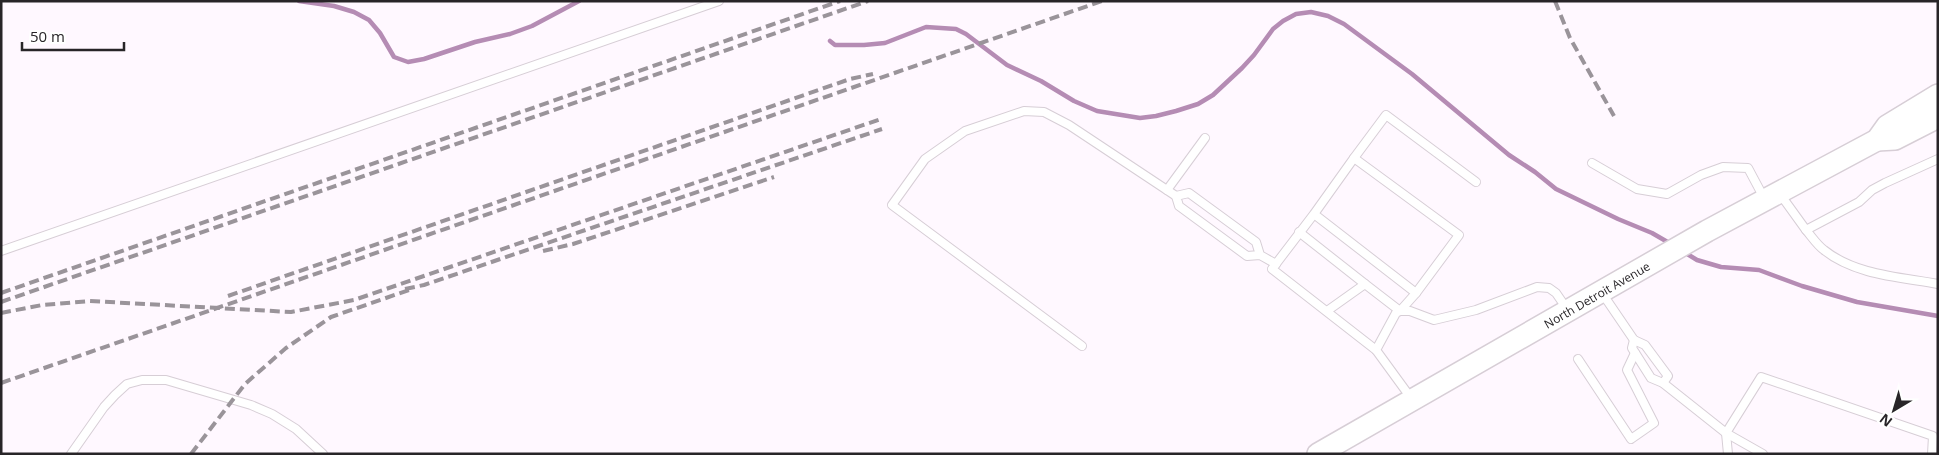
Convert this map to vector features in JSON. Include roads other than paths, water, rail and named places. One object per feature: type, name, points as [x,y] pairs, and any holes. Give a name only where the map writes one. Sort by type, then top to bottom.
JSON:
[{"type":"main road","name":"North Detroit Avenue","points":[[1877,140],[1887,126],[1938,95]]},
{"type":"main road","name":"North Detroit Avenue","points":[[1318,454],[1772,196],[1877,140],[1895,139],[1938,117]]},
{"type":"lane","points":[[1,250],[719,1]]},
{"type":"lane","points":[[1082,346],[892,205],[926,159],[965,131],[1024,112],[1044,112],[1069,125],[1176,196],[1179,206],[1247,256],[1260,255],[1276,264]]},
{"type":"lane","points":[[1412,400],[1376,350],[1272,269],[1386,115],[1476,182]]},
{"type":"lane","points":[[1167,190],[1205,138]]},
{"type":"lane","points":[[1354,158],[1459,235],[1416,293],[1396,313],[1376,350]]},
{"type":"lane","points":[[1806,230],[1859,202],[1872,190],[1885,183],[1938,159]]},
{"type":"lane","points":[[1592,163],[1637,189],[1667,194],[1701,175],[1723,167],[1748,168],[1824,250],[1838,259],[1862,270],[1938,284]]},
{"type":"lane","points":[[1176,196],[1188,193],[1192,195],[1256,242],[1260,255]]},
{"type":"lane","points":[[1314,214],[1416,293]]},
{"type":"lane","points":[[1300,232],[1400,311],[1410,311],[1434,320],[1476,310],[1536,287],[1549,288],[1556,293],[1568,311]]},
{"type":"lane","points":[[1327,311],[1366,284]]},
{"type":"lane","points":[[1601,292],[1634,340],[1645,345],[1668,376],[1663,383]]},
{"type":"lane","points":[[1634,340],[1632,348],[1651,378],[1663,383],[1726,433],[1763,454]]},
{"type":"lane","points":[[1578,359],[1631,439],[1654,423],[1627,370],[1635,353]]},
{"type":"lane","points":[[1728,454],[1726,433],[1761,376],[1933,436],[1932,454]]},
{"type":"lane","points":[[71,454],[115,395],[128,384],[142,380],[166,380],[251,405],[272,414],[296,429],[323,454]]},
{"type":"waterway","points":[[299,1],[334,6],[354,12],[369,20],[380,33],[394,57],[408,62],[424,59],[475,42],[510,34],[532,26],[579,1]]},
{"type":"waterway","points":[[830,41],[835,45],[864,45],[885,43],[926,27],[956,29],[966,34],[1007,65],[1041,81],[1074,101],[1097,111],[1140,118],[1176,111],[1198,104],[1213,95],[1242,68],[1273,29],[1283,21],[1296,14],[1311,12],[1328,16],[1344,24],[1412,74],[1509,155],[1556,189],[1652,233],[1671,244]]},
{"type":"waterway","points":[[1684,252],[1697,260],[1721,267],[1759,270],[1802,286],[1857,302],[1938,316]]},
{"type":"railway","points":[[1,293],[840,1]]},
{"type":"railway","points":[[1,302],[868,1]]},
{"type":"railway","points":[[1,383],[1102,1]]},
{"type":"railway","points":[[1555,1],[1570,38],[1614,116]]},
{"type":"railway","points":[[228,296],[850,79],[873,74]]},
{"type":"railway","points":[[1,313],[42,305],[90,301],[291,312],[354,300],[881,119]]},
{"type":"railway","points":[[405,289],[424,285],[882,129]]},
{"type":"railway","points":[[543,251],[573,244],[774,177]]},
{"type":"railway","points":[[191,454],[245,384],[286,348],[331,317],[412,289]]}]
